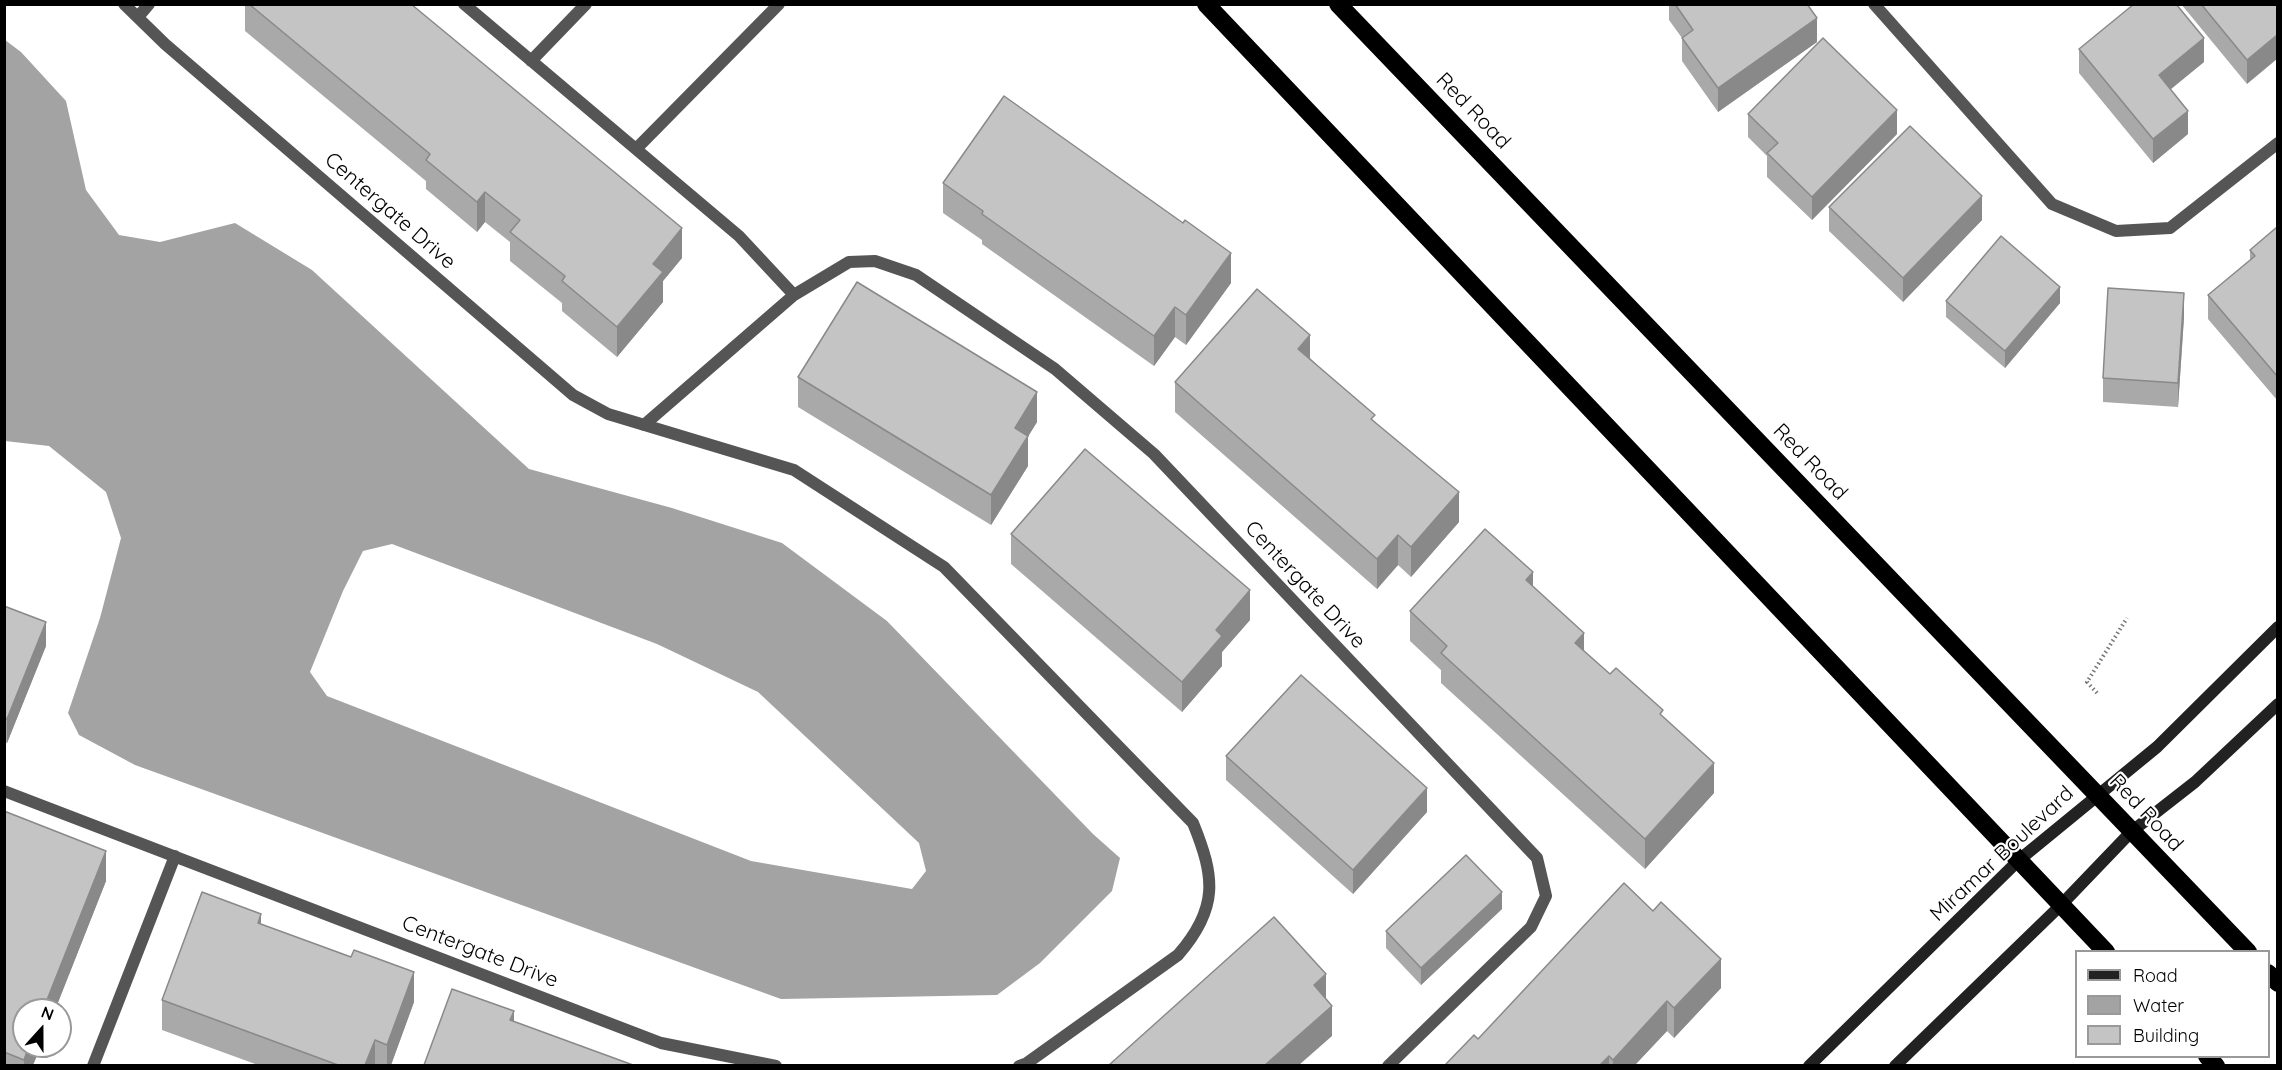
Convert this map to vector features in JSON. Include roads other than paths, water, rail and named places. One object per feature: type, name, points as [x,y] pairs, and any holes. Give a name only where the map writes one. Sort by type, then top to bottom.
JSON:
[{"type":"highway","points":[[1206,4],[2105,950]]},
{"type":"highway","name":"Red Road","points":[[1338,4],[2131,832],[2247,950]]},
{"type":"street","name":"Centergate Drive","points":[[124,4],[174,52],[573,395],[608,414],[794,470],[945,567],[1193,823],[1208,859],[1211,892],[1193,939],[1178,955],[1025,1065]]},
{"type":"street","points":[[138,17],[149,4]]},
{"type":"street","points":[[464,4],[739,236],[794,295]]},
{"type":"street","points":[[531,61],[586,4]]},
{"type":"street","points":[[636,149],[779,4]]},
{"type":"street","points":[[1874,4],[2052,204],[2116,231],[2170,228],[2277,143]]},
{"type":"street","name":"Centergate Drive","points":[[644,425],[794,295],[849,262],[875,261],[916,275],[1054,369],[1154,454],[1537,858],[1546,896],[1531,927],[1389,1065]]},
{"type":"street","name":"Miramar Boulevard","points":[[1809,1065],[2019,860],[2157,747],[2277,627]]},
{"type":"street","points":[[1895,1065],[2061,904],[2131,832],[2195,782],[2277,704]]},
{"type":"street","name":"Centergate Drive","points":[[4,790],[661,1042],[776,1065]]},
{"type":"street","points":[[96,1065],[176,856]]},
{"type":"water","points":[[5,40],[21,52],[66,101],[86,190],[119,235],[160,242],[235,223],[312,270],[529,469],[672,508],[782,543],[887,621],[1093,834],[1120,858],[1112,891],[1040,963],[997,995],[781,999],[135,765],[79,735],[68,713],[100,618],[121,538],[106,492],[49,446],[5,441]],"holes":[[[392,544],[657,644],[758,692],[919,843],[926,871],[912,889],[751,861],[327,696],[310,672],[343,591],[363,551]]]}]
